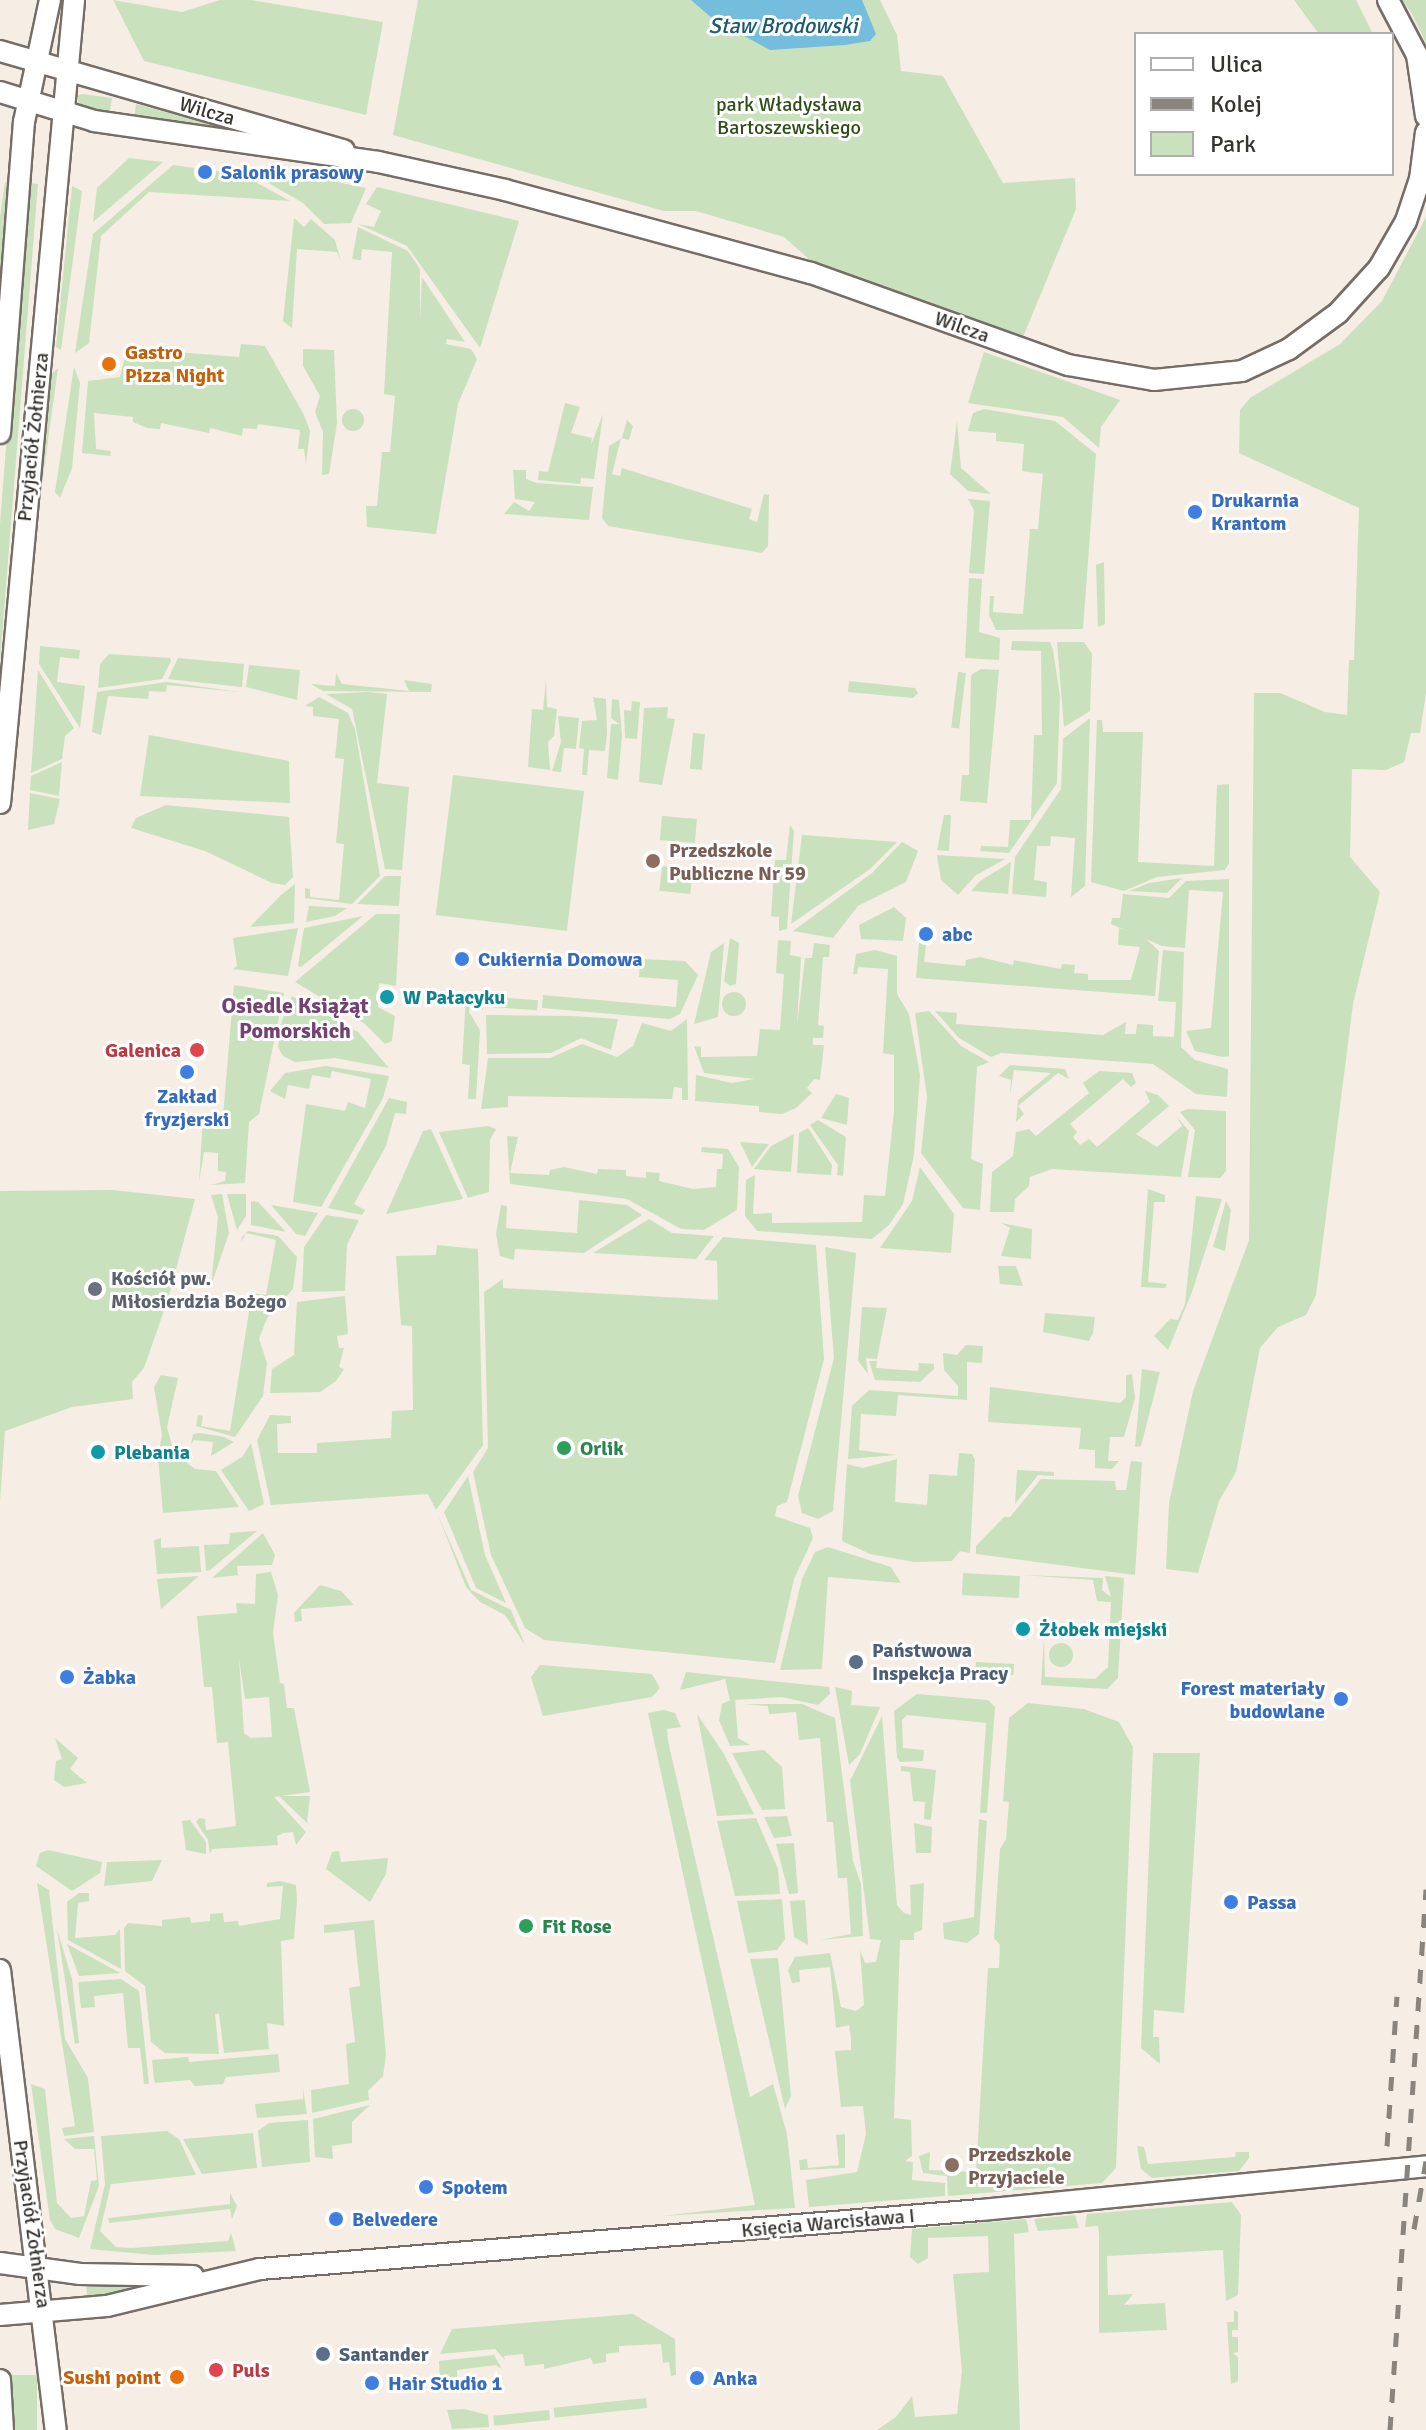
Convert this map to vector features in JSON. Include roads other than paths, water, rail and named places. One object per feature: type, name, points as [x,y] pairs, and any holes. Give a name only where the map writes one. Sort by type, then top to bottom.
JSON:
[{"type":"street","name":"Przyjaciół Żołnierza","points":[[0,433],[27,102],[50,0]]},
{"type":"street","name":"Przyjaciół Żołnierza","points":[[0,803],[61,113],[69,71],[74,0]]},
{"type":"street","points":[[1388,0],[1417,55],[1426,116]]},
{"type":"street","name":"Wilcza","points":[[0,51],[378,162],[543,200],[811,273],[1089,371],[1183,381],[1227,375],[1261,363],[1307,337],[1354,298],[1406,221],[1420,179],[1426,132]]},
{"type":"street","name":"Wilcza","points":[[0,92],[61,113],[303,155],[378,162]]},
{"type":"street","name":"Przyjaciół Żołnierza","points":[[0,1970],[45,2314],[56,2430]]},
{"type":"street","name":"Księcia Warcisława I","points":[[0,2263],[144,2276],[229,2275],[1426,2166]]},
{"type":"street","name":"Księcia Warcisława I","points":[[0,2315],[45,2314],[107,2306],[229,2275]]},
{"type":"street","points":[[0,2380],[3,2430]]},
{"type":"water","name":"Staw Brodowski","points":[[691,0],[862,0],[876,34],[870,41],[845,45],[770,50],[713,19]]},
{"type":"railway","points":[[1390,2430],[1426,1889]]},
{"type":"railway","points":[[1387,2146],[1397,1996]]},
{"type":"railway","points":[[1414,2229],[1426,2161]]},
{"type":"place","name":"Salonik prasowy","points":[[205,172]]},
{"type":"place","name":"Gastro Pizza Night","points":[[109,364]]},
{"type":"place","name":"Drukarnia Krantom","points":[[1195,512]]},
{"type":"place","name":"Przedszkole Publiczne Nr 59","points":[[653,861]]},
{"type":"place","name":"abc","points":[[926,934]]},
{"type":"place","name":"Cukiernia Domowa","points":[[462,959]]},
{"type":"place","name":"W Pałacyku","points":[[387,997]]},
{"type":"place","name":"Galenica","points":[[197,1050]]},
{"type":"place","name":"Zakład fryzjerski","points":[[187,1072]]},
{"type":"place","name":"Kościół pw. Miłosierdzia Bożego","points":[[95,1289]]},
{"type":"place","name":"Orlik","points":[[564,1448]]},
{"type":"place","name":"Plebania","points":[[98,1452]]},
{"type":"place","name":"Żłobek miejski","points":[[1023,1629]]},
{"type":"place","name":"Państwowa Inspekcja Pracy","points":[[856,1662]]},
{"type":"place","name":"Żabka","points":[[67,1677]]},
{"type":"place","name":"Forest materiały budowlane","points":[[1341,1699]]},
{"type":"place","name":"Passa","points":[[1231,1902]]},
{"type":"place","name":"Fit Rose","points":[[526,1926]]},
{"type":"place","name":"Przedszkole Przyjaciele","points":[[952,2165]]},
{"type":"place","name":"Społem","points":[[426,2187]]},
{"type":"place","name":"Belvedere","points":[[336,2219]]},
{"type":"place","name":"Santander","points":[[323,2354]]},
{"type":"place","name":"Puls","points":[[216,2370]]},
{"type":"place","name":"Sushi point","points":[[177,2377]]},
{"type":"place","name":"Anka","points":[[697,2378]]},
{"type":"place","name":"Hair Studio 1","points":[[372,2383]]},
{"type":"district","name":"Osiedle Książąt Pomorskich","points":[[295,1018]]},
{"type":"park label","name":"park Władysława Bartoszewskiego","points":[[789,116]]}]
